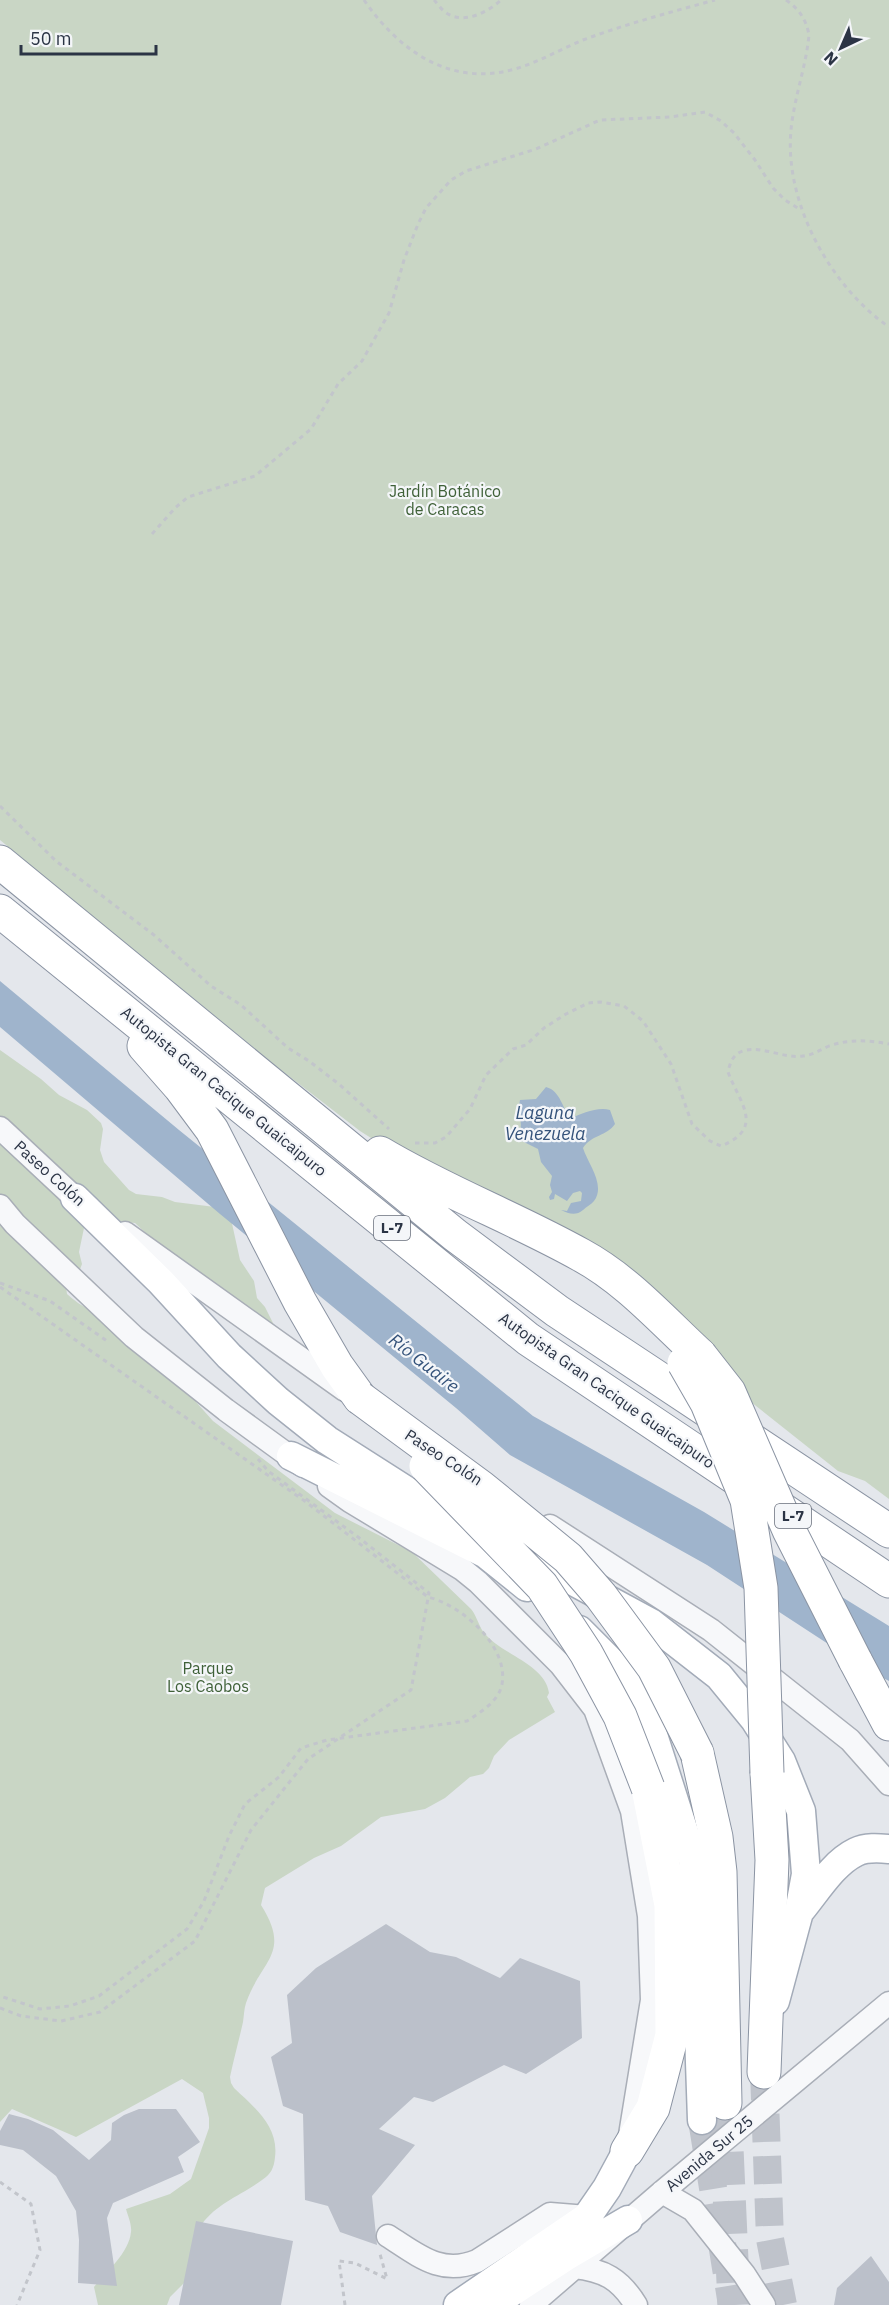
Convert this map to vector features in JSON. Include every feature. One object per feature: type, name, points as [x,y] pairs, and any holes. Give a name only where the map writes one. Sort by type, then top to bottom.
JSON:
[{"type":"highway","name":"L-7","points":[[0,862],[455,1235],[557,1311],[889,1531]]},
{"type":"highway","name":"Autopista Gran Cacique Guaicaipuro","points":[[0,911],[98,988],[528,1339],[889,1581]]},
{"type":"highway","points":[[98,988],[125,1025],[186,1095],[212,1130],[300,1302],[337,1366],[360,1398],[542,1586],[586,1653],[620,1716],[648,1788],[671,1905],[672,2035],[652,2108],[627,2151]]},
{"type":"highway","points":[[282,1092],[414,1173],[582,1255],[624,1283],[692,1359],[729,1392],[789,1530],[889,1724]]},
{"type":"highway","points":[[692,1359],[707,1403],[747,1500],[761,1588],[772,1860],[764,2072]]},
{"type":"highway","points":[[360,1398],[481,1487],[568,1558],[601,1596],[654,1668],[697,1753],[716,1837],[720,1872],[714,2111]]},
{"type":"main road","points":[[75,1198],[161,1282],[229,1356],[278,1401],[327,1440],[410,1493],[651,1623],[719,1676],[755,1720],[781,1761],[801,1811],[806,1874],[799,1912],[777,1986],[764,2072]]},
{"type":"main road","points":[[291,1456],[486,1554],[587,1637],[624,1675],[646,1713],[693,1860],[714,2111]]},
{"type":"main road","points":[[799,1912],[846,1859],[858,1851],[873,1848],[889,1849]]},
{"type":"main road","points":[[492,2305],[587,2217],[607,2188],[627,2151]]},
{"type":"main road","points":[[458,2305],[587,2217]]},
{"type":"main road","points":[[492,2305],[565,2257],[628,2220]]},
{"type":"street","name":"Paseo Colón","points":[[0,1128],[75,1198],[418,1441],[711,1630],[850,1740],[889,1784]]},
{"type":"street","points":[[0,1206],[15,1224],[134,1336],[226,1410],[350,1501],[462,1569],[478,1582],[561,1665],[595,1709],[632,1811],[649,1916],[652,2000],[627,2151]]},
{"type":"street","name":"Avenida Sur 25","points":[[531,2305],[628,2220],[889,2003]]},
{"type":"street","points":[[662,2192],[693,2210],[744,2274],[764,2305]]},
{"type":"street","points":[[383,2240],[451,2268],[464,2267],[477,2262],[550,2214],[587,2217]]},
{"type":"street","points":[[574,2267],[597,2270],[617,2281],[636,2305]]},
{"type":"path","points":[[364,0],[394,37],[420,56],[445,69],[470,74],[493,74],[517,68],[583,40],[652,17],[715,0]]},
{"type":"path","points":[[434,0],[448,14],[465,18],[481,13],[501,0]]},
{"type":"path","points":[[786,0],[798,9],[807,24],[809,35],[808,51],[791,131],[792,168],[801,210],[817,244],[836,274],[859,300],[889,327]]},
{"type":"path","points":[[152,534],[188,497],[255,476],[311,429],[338,384],[362,361],[381,330],[389,313],[411,240],[426,208],[451,180],[466,171],[536,149],[600,120],[670,117],[705,112],[721,121],[734,133],[773,188],[785,200],[801,210]]},
{"type":"path","points":[[0,806],[56,861],[153,935],[212,986],[241,1005],[288,1048],[340,1085],[394,1134]]},
{"type":"path","points":[[410,1142],[435,1143],[446,1137],[466,1114],[486,1075],[504,1057],[513,1049],[526,1045],[544,1028],[588,1003],[612,1003],[624,1006],[643,1021],[671,1064],[692,1124],[710,1141],[721,1146],[733,1141],[742,1132],[746,1120],[746,1107],[728,1072],[731,1060],[741,1051],[754,1049],[779,1055],[804,1056],[839,1043],[852,1041],[889,1044]]},
{"type":"path","points":[[0,1285],[50,1301],[113,1346]]},
{"type":"path","points":[[0,1285],[306,1502],[428,1597],[440,1600],[486,1633],[501,1665],[502,1684],[494,1700],[467,1721],[341,1738],[302,1748],[279,1777],[245,1804],[229,1836],[204,1901],[188,1929],[99,1996],[70,2006],[40,2009],[0,1996]]},
{"type":"path","points":[[0,2008],[21,2016],[61,2021],[100,2012],[195,1941],[251,1830],[308,1759],[324,1746],[332,1744],[411,1690],[429,1593],[268,1471],[254,1455]]},
{"type":"path","points":[[0,2182],[31,2204],[40,2250],[17,2305]]},
{"type":"path","points":[[345,2305],[339,2261],[356,2263],[387,2279],[383,2240]]},
{"type":"green space","name":"Jardín Botánico de Caracas","points":[[0,0],[889,0],[889,1499],[865,1481],[838,1471],[751,1402],[716,1356],[360,1131],[281,1070],[0,840]]},
{"type":"green space","name":"Parque Los Caobos","points":[[0,1050],[41,1079],[59,1095],[87,1110],[101,1123],[103,1129],[100,1150],[104,1162],[129,1190],[136,1194],[162,1197],[175,1202],[215,1207],[231,1219],[240,1260],[254,1281],[257,1298],[265,1307],[276,1329],[198,1282],[135,1223],[88,1218],[79,1252],[82,1264],[79,1272],[66,1287],[67,1294],[82,1306],[94,1311],[126,1313],[192,1391],[196,1402],[213,1421],[335,1513],[412,1552],[471,1609],[489,1638],[539,1674],[546,1683],[549,1693],[547,1697],[555,1712],[509,1740],[494,1756],[489,1768],[483,1774],[470,1777],[445,1798],[425,1809],[381,1817],[341,1846],[314,1858],[265,1888],[261,1905],[270,1922],[274,1935],[274,1946],[246,2003],[230,2077],[234,2088],[257,2110],[269,2127],[275,2146],[274,2164],[265,2178],[215,2210],[202,2224],[188,2279],[170,2297],[167,2305],[98,2305],[94,2287],[122,2255],[129,2240],[131,2226],[126,2209],[170,2194],[191,2179],[209,2128],[203,2093],[182,2079],[76,2137],[12,2109],[0,2122]]},
{"type":"water","name":"Río Guaire","points":[[0,981],[179,1130],[533,1416],[704,1512],[889,1626],[889,1681],[868,1670],[707,1565],[510,1455],[220,1214],[0,1027]]},
{"type":"water","name":"Laguna Venezuela","points":[[546,1087],[555,1092],[571,1118],[590,1111],[605,1109],[610,1110],[615,1124],[608,1131],[590,1140],[583,1148],[598,1188],[594,1201],[575,1214],[561,1210],[567,1211],[571,1203],[581,1201],[582,1193],[580,1191],[573,1193],[567,1201],[555,1194],[554,1199],[550,1200],[552,1176],[541,1162],[538,1149],[522,1141],[517,1134],[521,1126],[520,1100],[536,1099]]},
{"type":"building","points":[[386,1924],[430,1952],[456,1957],[500,1978],[520,1958],[580,1981],[582,2038],[526,2074],[504,2065],[433,2102],[414,2097],[379,2129],[415,2145],[372,2196],[377,2245],[340,2232],[328,2206],[305,2200],[303,2114],[283,2106],[271,2057],[292,2043],[287,1995],[316,1968]]},
{"type":"building","points":[[139,2109],[176,2109],[200,2142],[178,2157],[184,2172],[113,2203],[107,2218],[117,2286],[78,2283],[79,2240],[76,2211],[56,2176],[23,2150],[0,2145],[0,2131],[9,2114],[28,2119],[53,2130],[89,2160],[111,2140],[112,2123]]},
{"type":"building","points":[[196,2221],[293,2241],[281,2305],[179,2305]]},
{"type":"building","points":[[871,2256],[889,2282],[889,2305],[834,2305],[837,2288]]},
{"type":"tunnel","points":[[764,2072],[770,2239],[783,2305]]},
{"type":"tunnel","points":[[725,2103],[734,2305]]},
{"type":"tunnel","points":[[702,2120],[732,2305]]}]
